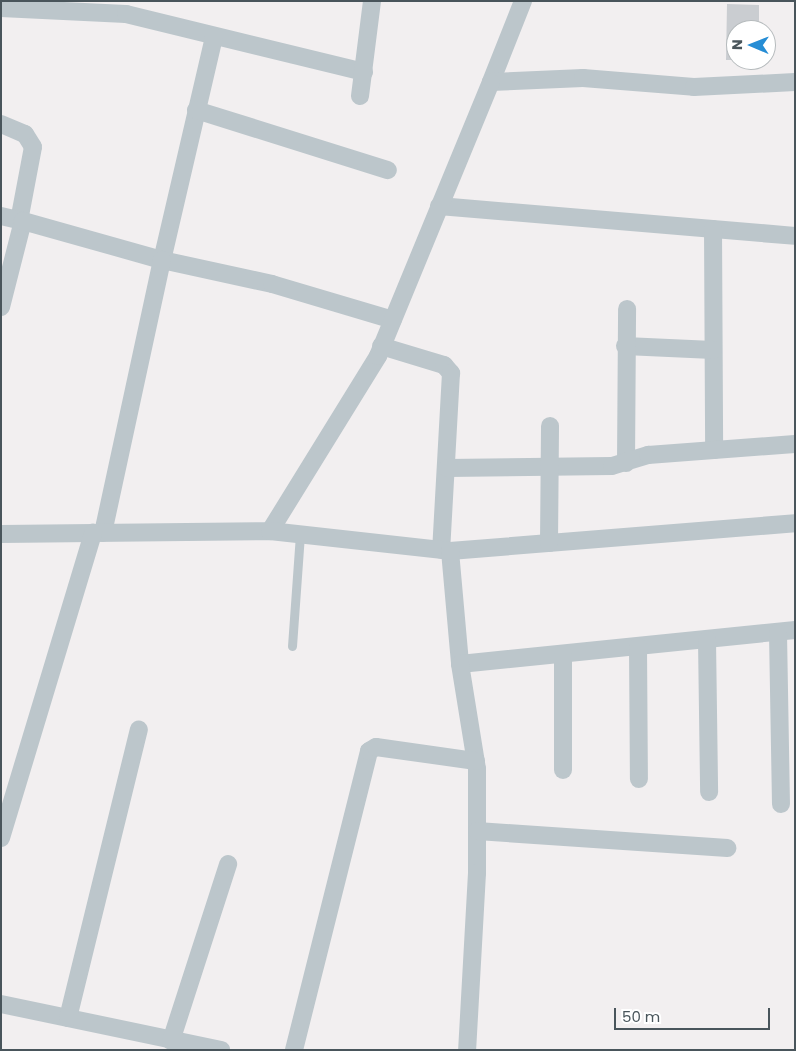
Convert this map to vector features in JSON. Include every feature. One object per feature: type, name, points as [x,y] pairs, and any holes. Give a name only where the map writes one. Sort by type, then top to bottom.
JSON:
[{"type":"street","points":[[360,96],[372,1]]},
{"type":"street","points":[[270,531],[381,346],[523,1]]},
{"type":"street","points":[[1,8],[126,14],[214,37],[364,72]]},
{"type":"street","points":[[1,838],[98,533],[214,37]]},
{"type":"street","points":[[491,82],[583,78],[694,88],[795,82]]},
{"type":"street","points":[[196,110],[388,170]]},
{"type":"street","points":[[1,124],[25,134],[33,147],[21,221],[1,307]]},
{"type":"street","points":[[439,206],[795,236]]},
{"type":"street","points":[[1,216],[162,260],[272,284],[393,320]]},
{"type":"street","points":[[713,229],[714,450]]},
{"type":"street","points":[[626,463],[625,346],[627,309]]},
{"type":"street","points":[[381,346],[444,365],[451,373],[446,468],[445,551],[460,664],[476,761],[477,831],[468,1050]]},
{"type":"street","points":[[625,346],[713,350]]},
{"type":"street","points":[[549,543],[550,426]]},
{"type":"street","points":[[446,468],[550,468],[626,463],[648,455],[795,444]]},
{"type":"street","points":[[1,534],[270,531],[445,551],[795,523]]},
{"type":"street","points":[[460,664],[786,632],[781,804]]},
{"type":"street","points":[[707,640],[709,792]]},
{"type":"street","points":[[638,647],[639,778]]},
{"type":"street","points":[[563,654],[563,770]]},
{"type":"street","points":[[68,1018],[140,730]]},
{"type":"street","points":[[294,1050],[369,751],[376,747],[476,761]]},
{"type":"street","points":[[477,831],[727,848]]},
{"type":"street","points":[[172,1040],[228,864]]},
{"type":"street","points":[[1,1004],[221,1050]]},
{"type":"lane","points":[[292,646],[300,534]]},
{"type":"building","points":[[727,4],[759,5],[759,20],[727,20]]}]
